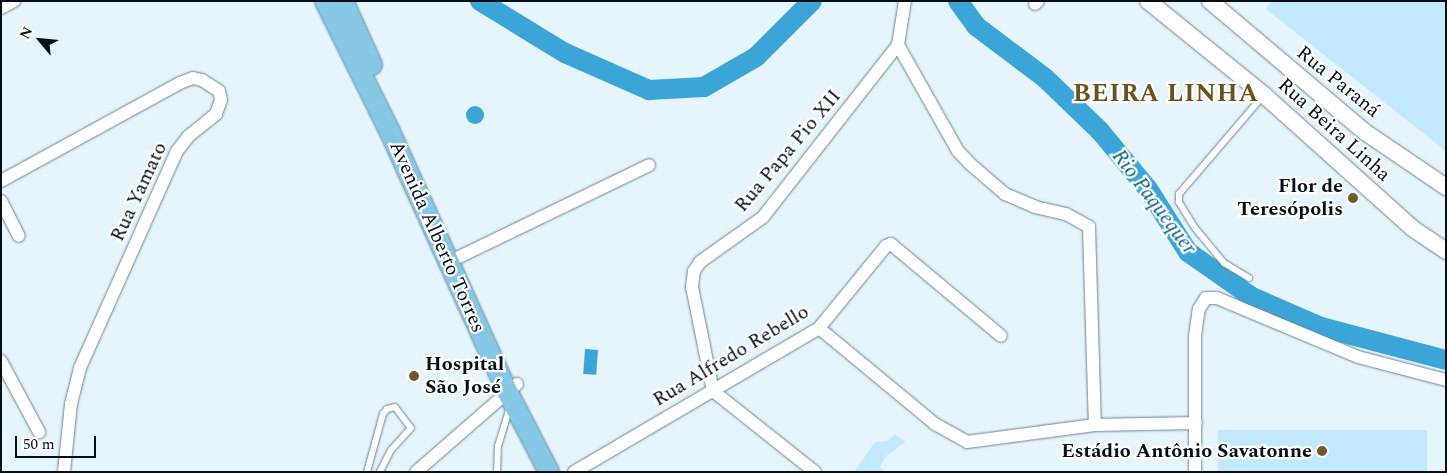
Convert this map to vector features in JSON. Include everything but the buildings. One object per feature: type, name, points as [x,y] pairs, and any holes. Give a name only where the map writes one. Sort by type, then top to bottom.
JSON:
[{"type":"main road","name":"Avenida Alberto Torres","points":[[325,1],[390,132],[549,472]]},
{"type":"main road","name":"Avenida Alberto Torres","points":[[343,1],[459,257],[512,392],[563,472]]},
{"type":"street","points":[[1,8],[14,1]]},
{"type":"street","name":"Rua Papa Pio XII","points":[[713,390],[692,287],[694,271],[700,262],[763,217],[898,45],[905,1]]},
{"type":"street","name":"Rua Beira Linha","points":[[1148,1],[1264,96],[1412,228],[1446,251]]},
{"type":"street","name":"Rua Paraná","points":[[1210,1],[1365,132],[1446,187]]},
{"type":"street","points":[[898,45],[958,151],[969,163],[1005,194],[1035,207],[1066,214],[1089,227],[1095,425]]},
{"type":"street","name":"Rua Yamato","points":[[1,181],[193,78],[202,80],[219,91],[221,100],[216,114],[188,136],[177,151],[80,368],[71,404],[64,472]]},
{"type":"street","points":[[459,257],[649,165]]},
{"type":"street","points":[[1,201],[19,236]]},
{"type":"street","name":"Rua Alfredo Rebello","points":[[574,472],[819,328],[886,246],[891,244],[1001,336]]},
{"type":"street","points":[[1195,472],[1197,320],[1202,301],[1211,296],[1350,354],[1446,380]]},
{"type":"street","points":[[819,328],[935,424],[967,442],[1095,425],[1196,423]]},
{"type":"street","points":[[1,361],[40,432]]},
{"type":"street","points":[[713,390],[815,472]]},
{"type":"street","points":[[422,470],[512,392]]},
{"type":"lane","points":[[1249,278],[1224,263],[1195,228],[1179,202],[1180,194],[1264,96]]},
{"type":"lane","points":[[497,472],[500,434],[512,392]]},
{"type":"lane","points":[[367,472],[383,414],[387,409],[395,407],[411,428],[391,450],[380,472]]},
{"type":"shaded area","points":[[1271,1],[1446,1],[1446,151],[1266,9]]},
{"type":"shaded area","name":"Estádio Antônio Savatonne","points":[[1218,430],[1427,430],[1427,472],[1218,472]]},
{"type":"shaded area","points":[[895,434],[905,442],[885,457],[880,467],[885,472],[854,472],[875,442],[887,441]]},
{"type":"water","points":[[475,106],[483,111],[484,115],[479,123],[475,124],[467,119],[466,115],[471,107]]},
{"type":"water","points":[[585,349],[598,350],[596,375],[583,374]]},
{"type":"waterway","name":"Rio Paquequer","points":[[480,1],[565,53],[649,90],[704,87],[756,57],[812,1]]},
{"type":"waterway","name":"Rio Paquequer","points":[[958,1],[976,26],[1045,78],[1100,131],[1148,189],[1188,252],[1252,297],[1321,327],[1446,360]]},
{"type":"place","name":"Flor de Teresópolis","points":[[1353,198]]},
{"type":"place","name":"Hospital São José","points":[[414,376]]},
{"type":"place","name":"Estádio Antônio Savatonne","points":[[1322,451]]},
{"type":"district","name":"BEIRA LINHA","points":[[1166,94]]}]
